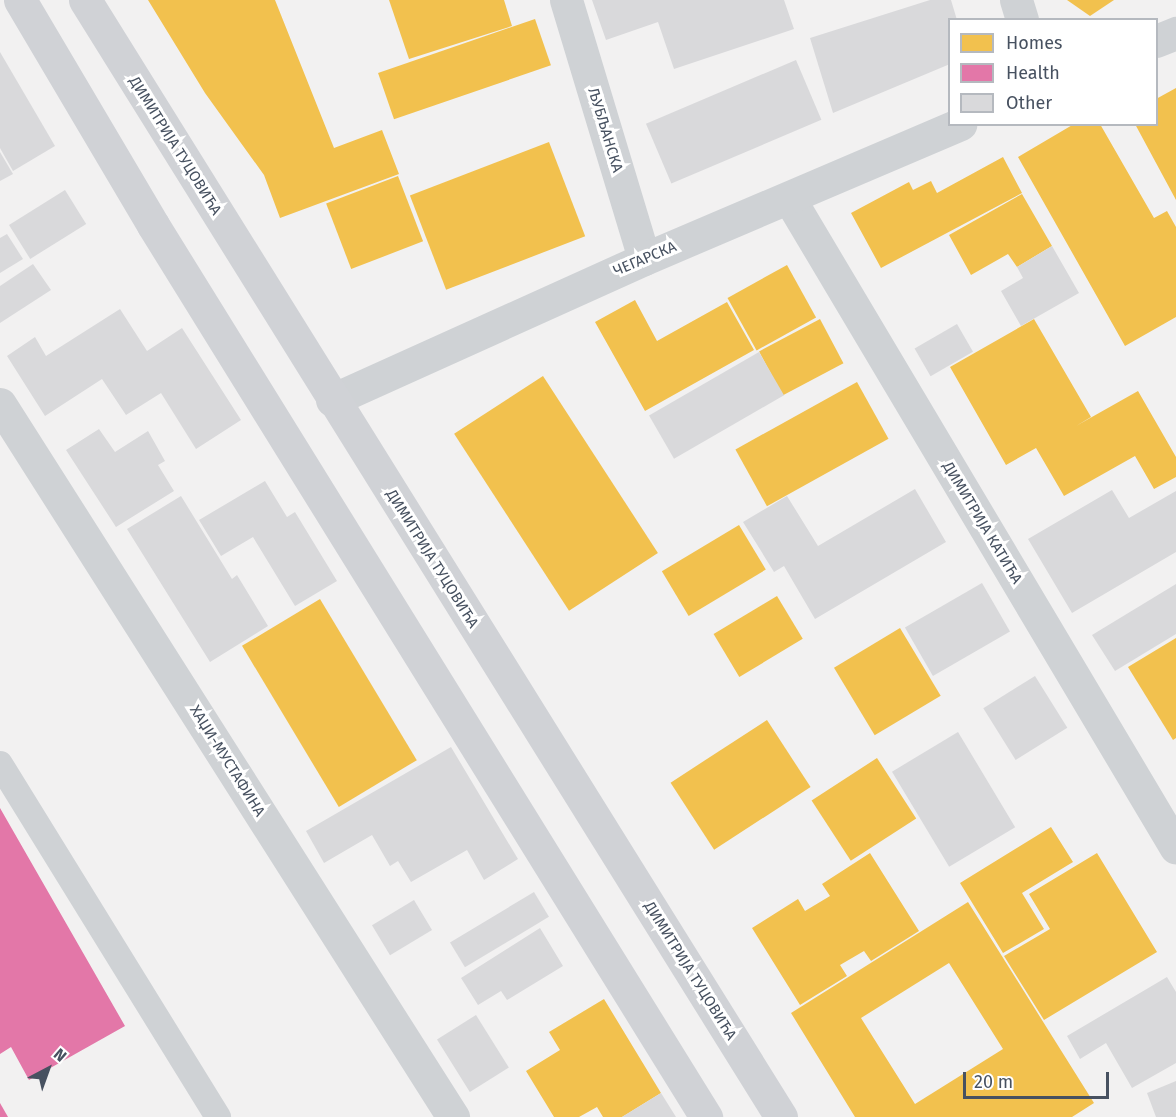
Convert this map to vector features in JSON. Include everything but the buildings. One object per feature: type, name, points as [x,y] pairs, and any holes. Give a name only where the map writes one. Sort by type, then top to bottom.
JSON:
[{"type":"main road","points":[[20,0],[153,225],[706,1117]]},
{"type":"main road","name":"ДИМИТРИЈА ТУЦОВИЋА","points":[[85,0],[332,400],[782,1117]]},
{"type":"street","name":"ЉУБЉАНСКА","points":[[566,0],[644,259]]},
{"type":"street","points":[[1016,0],[1021,18]]},
{"type":"street","points":[[1158,40],[1176,33]]},
{"type":"street","name":"ЧЕГАРСКА","points":[[332,400],[644,259],[955,126]]},
{"type":"street","name":"ДИМИТРИЈА КАТИЋА","points":[[789,198],[1176,848]]},
{"type":"street","name":"ХАЏИ-МУСТАФИНА","points":[[0,404],[453,1117]]},
{"type":"lane","points":[[0,764],[218,1117]]}]
